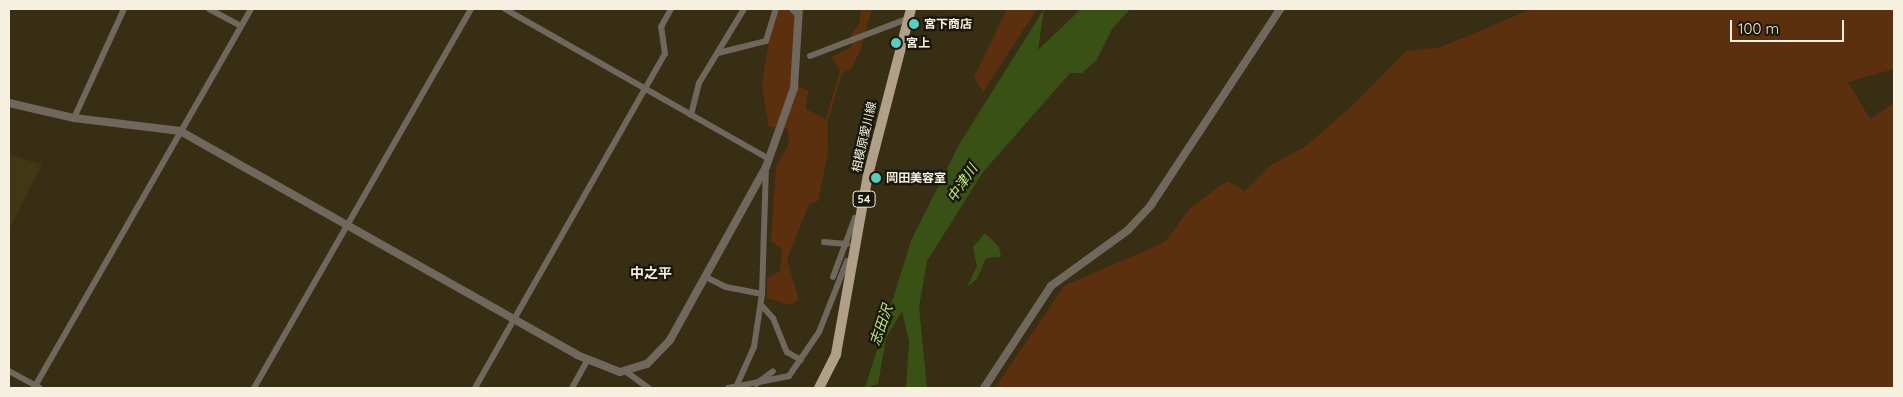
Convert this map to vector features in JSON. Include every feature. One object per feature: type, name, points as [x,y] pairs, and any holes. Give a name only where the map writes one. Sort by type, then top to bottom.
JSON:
[{"type":"main road","name":"相模原愛川線","points":[[819,388],[836,354],[860,218],[907,19],[911,9]]},
{"type":"street","points":[[74,118],[124,9]]},
{"type":"street","points":[[209,9],[241,26]]},
{"type":"street","points":[[9,370],[36,387],[251,9]]},
{"type":"street","points":[[254,388],[471,9]]},
{"type":"street","points":[[505,9],[691,115],[768,163]]},
{"type":"street","points":[[475,388],[665,54],[661,27],[671,9]]},
{"type":"street","points":[[691,115],[696,90],[744,9]]},
{"type":"street","points":[[718,53],[766,41],[776,9]]},
{"type":"street","points":[[9,103],[74,118],[180,131],[587,361],[603,369],[625,371],[647,364],[661,352],[706,277],[768,163],[794,88],[799,13],[792,9]]},
{"type":"street","points":[[984,388],[1022,325],[1051,286],[1128,230],[1151,205],[1280,9]]},
{"type":"street","points":[[810,56],[907,19]]},
{"type":"street","points":[[736,387],[754,348],[763,307],[768,163]]},
{"type":"street","points":[[833,276],[847,244],[855,218],[860,218]]},
{"type":"street","points":[[824,242],[847,244]]},
{"type":"street","points":[[728,388],[784,380],[801,360],[819,332],[847,261],[853,260]]},
{"type":"street","points":[[706,277],[726,287],[762,294]]},
{"type":"street","points":[[763,307],[773,318],[786,352],[801,360]]},
{"type":"street","points":[[572,388],[587,361]]},
{"type":"street","points":[[625,371],[648,388]]},
{"type":"street","points":[[754,384],[773,372]]},
{"type":"shaded area","points":[[774,9],[796,9],[791,83],[808,91],[806,109],[826,119],[840,71],[832,57],[852,47],[849,37],[859,25],[861,9],[872,9],[860,51],[851,69],[842,73],[827,124],[828,152],[818,201],[809,204],[787,260],[799,300],[791,305],[767,298],[767,278],[780,271],[782,249],[771,241],[776,167],[789,143],[788,129],[769,127],[762,85]]},
{"type":"shaded area","points":[[1007,9],[1037,9],[983,92],[974,77]]},
{"type":"shaded area","points":[[1532,9],[1894,9],[1894,69],[1848,82],[1870,119],[1894,103],[1894,388],[995,388],[1064,286],[1165,242],[1190,208],[1227,181],[1245,191],[1271,165],[1305,147],[1353,105],[1406,51],[1441,47]]},
{"type":"shaded area","points":[[9,154],[42,165],[9,229]]},
{"type":"water","name":"中津川","points":[[1044,9],[1038,50],[1081,9],[1130,9],[1112,29],[1096,61],[1082,73],[1070,73],[983,172],[927,261],[919,307],[927,388],[906,388],[909,342],[902,311],[886,338],[878,384],[865,388],[911,241],[960,143]]},
{"type":"water","points":[[985,233],[999,247],[1001,257],[986,258],[977,279],[967,287],[977,266],[973,247]]},
{"type":"place","name":"宮下商店","points":[[914,24]]},
{"type":"place","name":"宮上","points":[[896,43]]},
{"type":"place","name":"岡田美容室","points":[[876,178]]},
{"type":"district","name":"中之平","points":[[651,273]]},
{"type":"water label","name":"志田沢","points":[[881,325]]}]
